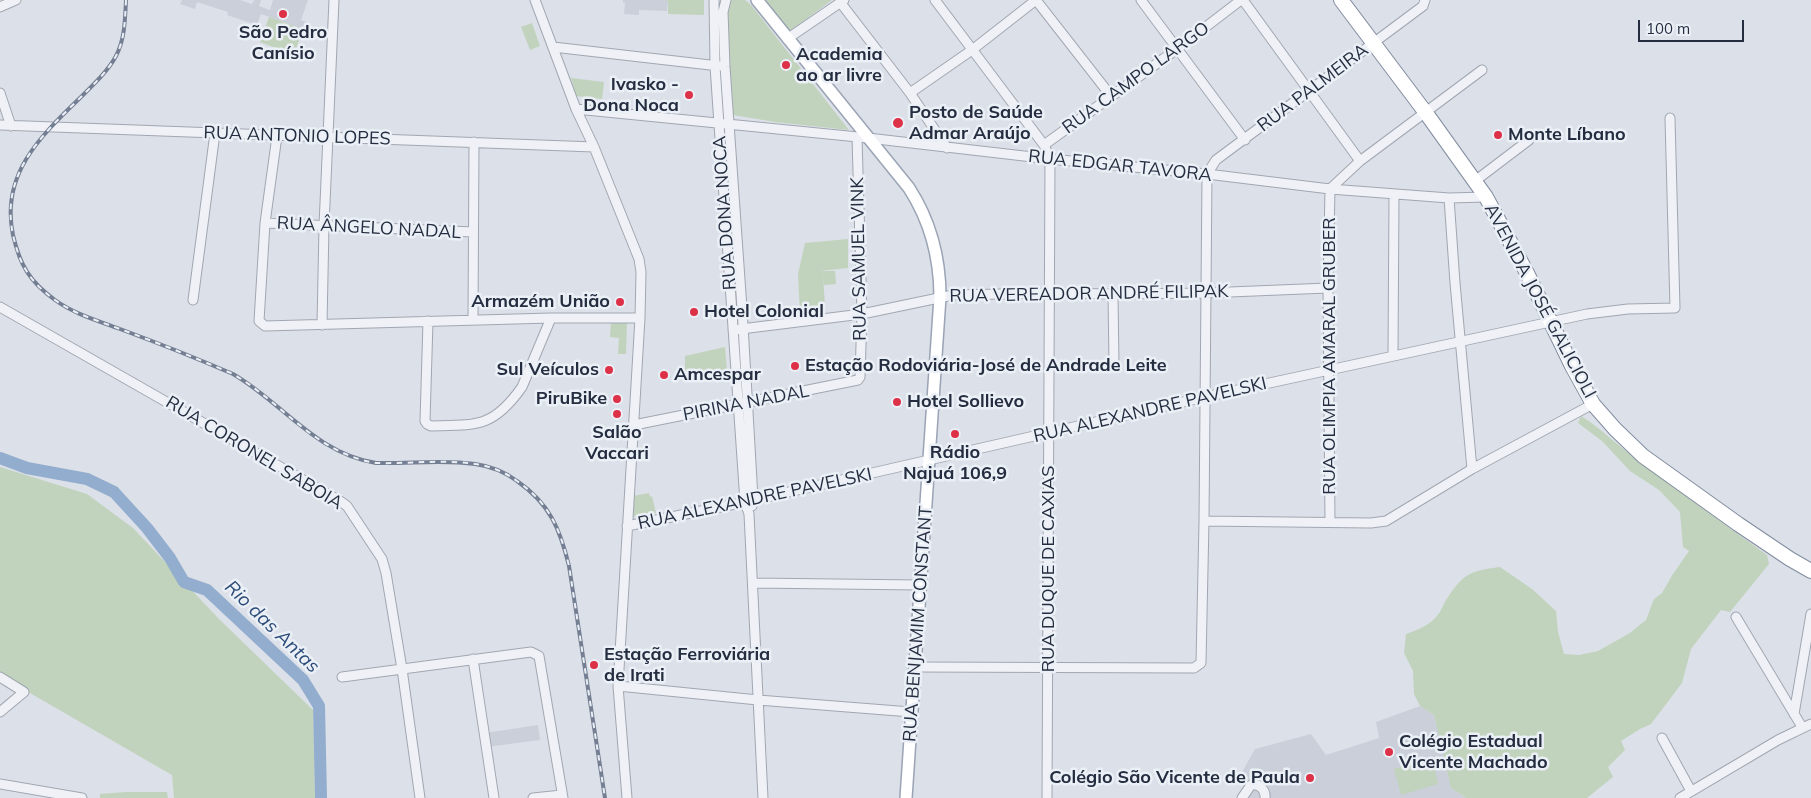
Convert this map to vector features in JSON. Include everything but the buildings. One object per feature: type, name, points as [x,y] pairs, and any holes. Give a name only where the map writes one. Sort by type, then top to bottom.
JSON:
[{"type":"highway","name":"AVENIDA JOSÉ GALICIOLI","points":[[1341,0],[1374,42],[1486,197],[1524,266],[1550,322],[1593,404],[1643,456],[1738,524],[1811,571]]},
{"type":"main road","name":"RUA BENJAMIM CONSTANT","points":[[756,0],[862,138],[909,188],[921,207],[930,228],[937,255],[940,275],[940,298],[906,798]]},
{"type":"street","points":[[0,7],[16,0]]},
{"type":"street","points":[[322,325],[324,226],[334,0]]},
{"type":"street","points":[[534,0],[576,109],[594,147],[639,259],[641,272],[640,318],[618,686],[627,798]]},
{"type":"street","name":"RUA DONA NOCA","points":[[714,0],[720,66],[730,125],[733,330],[738,406],[749,502]]},
{"type":"street","name":"RUA DONA NOCA","points":[[726,0],[723,12],[720,66],[720,124],[743,329],[747,404],[749,514],[763,798]]},
{"type":"street","points":[[935,0],[1044,145]]},
{"type":"street","points":[[910,93],[972,50],[1036,0],[1111,96]]},
{"type":"street","points":[[1141,0],[1245,140]]},
{"type":"street","points":[[1242,0],[1360,161]]},
{"type":"street","name":"RUA CAMPO LARGO","points":[[1050,160],[1044,145],[1242,0]]},
{"type":"street","points":[[787,39],[842,1],[910,93],[946,148]]},
{"type":"street","name":"RUA PALMEIRA","points":[[1207,174],[1216,160],[1245,140],[1424,3]]},
{"type":"street","points":[[553,47],[720,66]]},
{"type":"street","points":[[1330,189],[1360,161],[1482,70]]},
{"type":"street","points":[[0,93],[11,126]]},
{"type":"street","name":"RUA EDGAR TAVORA","points":[[576,109],[862,138],[1050,160],[1207,174],[1330,189],[1449,198],[1486,197]]},
{"type":"street","name":"RUA ALEXANDRE PAVELSKI","points":[[627,526],[749,502],[1205,397],[1587,314],[1628,308],[1675,308],[1670,118]]},
{"type":"street","name":"RUA ANTONIO LOPES","points":[[0,125],[594,147]]},
{"type":"street","points":[[193,300],[215,134]]},
{"type":"street","points":[[277,136],[265,223],[259,321],[265,326],[551,318],[640,318]]},
{"type":"street","name":"RUA SAMUEL VINK","points":[[858,380],[860,376],[862,314],[862,138]]},
{"type":"street","points":[[1476,181],[1529,140]]},
{"type":"street","points":[[473,320],[474,142]]},
{"type":"street","name":"RUA DUQUE DE CAXIAS","points":[[1047,798],[1050,160]]},
{"type":"street","points":[[915,667],[1194,668],[1201,663],[1207,174]]},
{"type":"street","name":"RUA OLIMPIA AMARAL GRUBER","points":[[1330,189],[1328,288],[1330,522]]},
{"type":"street","points":[[1393,356],[1394,195]]},
{"type":"street","points":[[1449,198],[1472,469]]},
{"type":"street","name":"RUA ÂNGELO NADAL","points":[[265,223],[473,232]]},
{"type":"street","name":"RUA VEREADOR ANDRÉ FILIPAK","points":[[733,330],[862,314],[953,295],[1050,292],[1113,294],[1205,293],[1328,288]]},
{"type":"street","points":[[1113,294],[1114,365]]},
{"type":"street","name":"RUA CORONEL SABOIA","points":[[0,307],[92,358],[347,506],[382,559],[386,574],[402,669],[420,798]]},
{"type":"street","points":[[428,321],[425,420],[430,426],[468,425],[492,418],[522,387],[551,318]]},
{"type":"street","name":"PIRINA NADAL","points":[[634,425],[738,406],[858,380]]},
{"type":"street","points":[[1204,521],[1371,523],[1386,521],[1472,469],[1593,404]]},
{"type":"street","points":[[753,583],[920,585]]},
{"type":"street","points":[[1794,714],[1811,614]]},
{"type":"street","points":[[1680,798],[1807,725],[1794,714],[1736,617]]},
{"type":"street","points":[[342,677],[473,659],[536,653],[540,656],[562,796],[533,798]]},
{"type":"street","points":[[473,659],[494,798]]},
{"type":"street","points":[[0,677],[24,692],[0,712]]},
{"type":"street","points":[[618,686],[758,700],[911,712]]},
{"type":"street","points":[[1662,738],[1691,791]]},
{"type":"street","points":[[0,784],[47,795],[82,798]]},
{"type":"street","points":[[1242,798],[1251,785],[1258,784],[1264,790],[1266,798]]},
{"type":"shaded area","name":"São Pedro Canísio","points":[[182,0],[240,0],[252,4],[254,0],[261,0],[259,6],[270,10],[273,0],[308,0],[301,20],[306,22],[303,29],[261,14],[257,25],[227,15],[228,12],[197,2],[195,9],[180,4]]},
{"type":"shaded area","points":[[623,0],[668,0],[667,11],[639,10],[639,15],[624,14],[625,3]]},
{"type":"shaded area","name":"Colégio Estadual Vicente Machado","points":[[1420,706],[1434,715],[1451,788],[1466,798],[1247,798],[1241,774],[1255,749],[1311,734],[1326,755],[1379,738],[1376,722]]},
{"type":"shaded area","points":[[538,725],[540,740],[487,747],[485,733]]},
{"type":"green space","points":[[664,0],[704,0],[704,15],[668,14],[668,1]]},
{"type":"green space","points":[[730,0],[745,0],[751,5],[849,130],[775,122],[733,115],[725,20]]},
{"type":"green space","points":[[762,0],[832,0],[786,34]]},
{"type":"green space","points":[[269,17],[303,29],[294,55],[260,42]]},
{"type":"green space","points":[[532,23],[540,46],[530,50],[521,27]]},
{"type":"green space","points":[[571,78],[604,82],[602,99],[576,96]]},
{"type":"green space","points":[[848,239],[848,268],[820,271],[835,271],[836,284],[824,285],[823,273],[825,308],[800,313],[798,274],[805,243]]},
{"type":"green space","points":[[611,322],[627,323],[626,354],[618,354],[619,338],[610,337]]},
{"type":"green space","points":[[725,347],[727,371],[685,380],[685,356]]},
{"type":"green space","points":[[1581,416],[1632,456],[1767,555],[1769,564],[1730,612],[1721,610],[1691,649],[1682,683],[1651,724],[1621,741],[1625,750],[1608,767],[1613,777],[1587,798],[1466,798],[1451,788],[1434,715],[1420,706],[1414,694],[1413,671],[1404,653],[1406,634],[1433,620],[1462,579],[1474,572],[1500,567],[1532,589],[1556,611],[1558,632],[1564,654],[1579,655],[1598,651],[1630,633],[1646,620],[1654,599],[1662,593],[1689,551],[1683,547],[1680,512],[1659,490],[1630,471],[1602,441],[1578,423]]},
{"type":"green space","points":[[0,467],[87,494],[133,528],[219,619],[313,710],[315,798],[174,798],[172,775],[0,674]]},
{"type":"green space","points":[[649,493],[650,497],[652,496],[656,513],[634,517],[632,515],[633,496]]},
{"type":"green space","points":[[1432,758],[1438,784],[1401,795],[1394,769]]},
{"type":"green space","points":[[167,792],[168,798],[100,798],[100,794]]},
{"type":"waterway","name":"Rio das Antas","points":[[0,458],[27,468],[87,479],[114,492],[147,528],[170,558],[184,582],[207,590],[303,680],[319,706],[321,798]]},
{"type":"railway","points":[[126,0],[123,36],[113,62],[39,141],[19,174],[13,193],[11,213],[13,235],[27,272],[46,293],[70,309],[233,374],[268,399],[300,426],[335,449],[376,463],[450,462],[481,465],[507,475],[538,499],[552,518],[562,540],[569,566],[605,798]]},
{"type":"place","name":"São Pedro Canísio","points":[[283,14]]},
{"type":"place","name":"Academia ao ar livre","points":[[786,65]]},
{"type":"place","name":"Ivasko - Dona Noca","points":[[689,95]]},
{"type":"place","name":"Posto de Saúde Admar Araújo","points":[[898,123]]},
{"type":"place","name":"Monte Líbano","points":[[1498,135]]},
{"type":"place","name":"Armazém União","points":[[620,302]]},
{"type":"place","name":"Hotel Colonial","points":[[694,312]]},
{"type":"place","name":"Estação Rodoviária-José de Andrade Leite","points":[[795,366]]},
{"type":"place","name":"Sul Veículos","points":[[609,370]]},
{"type":"place","name":"Amcespar","points":[[664,375]]},
{"type":"place","name":"PiruBike","points":[[617,399]]},
{"type":"place","name":"Hotel Sollievo","points":[[897,402]]},
{"type":"place","name":"Salão Vaccari","points":[[617,414]]},
{"type":"place","name":"Rádio Najuá 106,9","points":[[955,434]]},
{"type":"place","name":"Estação Ferroviária de Irati","points":[[594,665]]},
{"type":"place","name":"Colégio Estadual Vicente Machado","points":[[1389,752]]},
{"type":"place","name":"Colégio São Vicente de Paula","points":[[1310,778]]}]
